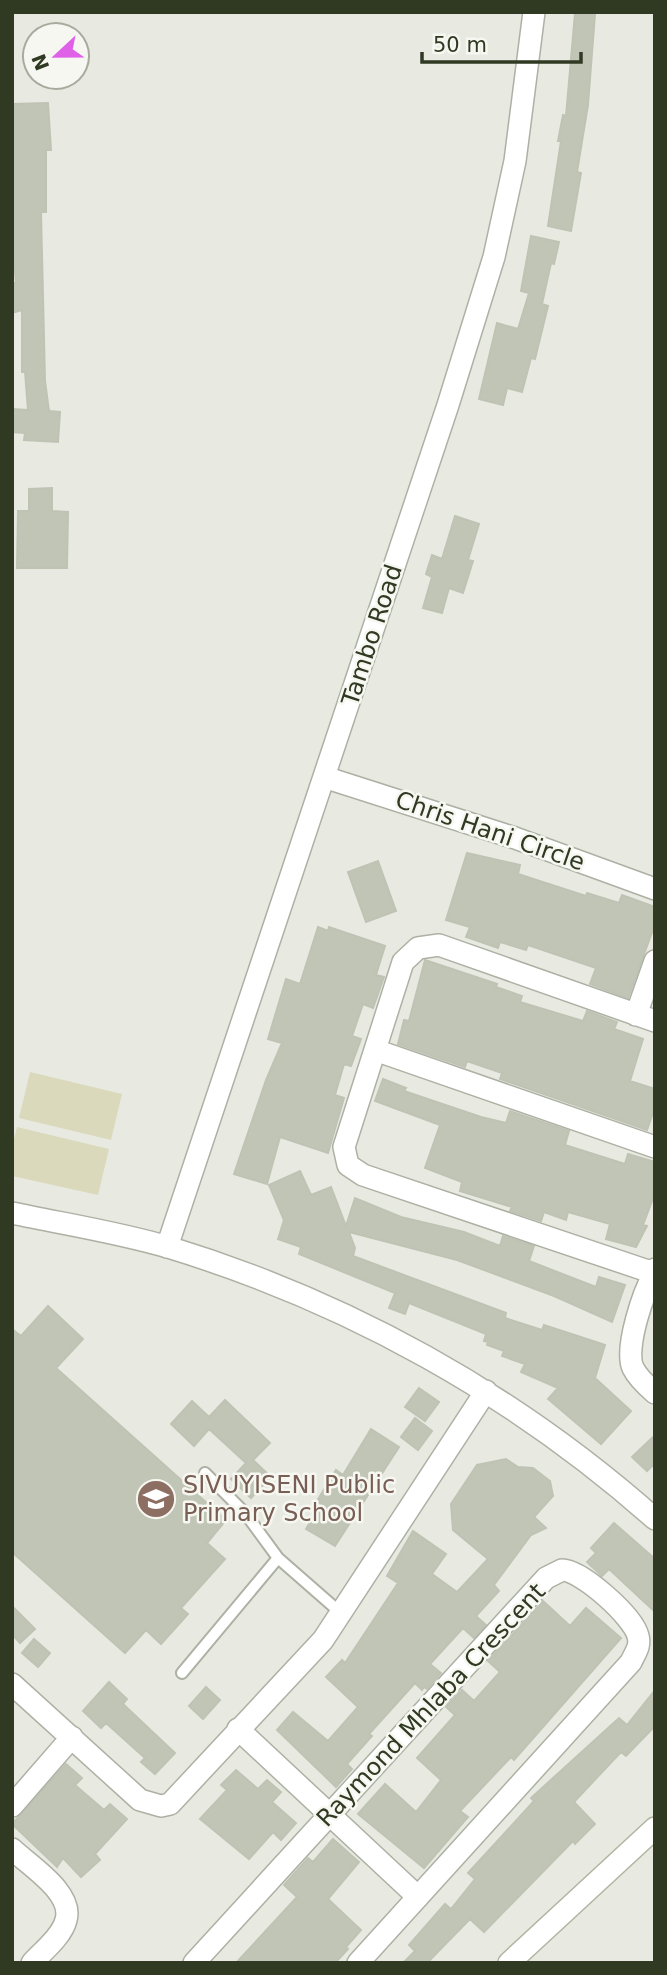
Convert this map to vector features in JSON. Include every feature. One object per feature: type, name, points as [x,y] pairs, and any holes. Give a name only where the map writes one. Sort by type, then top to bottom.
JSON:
[{"type":"street","name":"Tambo Road","points":[[167,1247],[448,405],[494,257],[515,161],[534,12]]},
{"type":"street","name":"Chris Hani Circle","points":[[324,777],[502,834],[655,889]]},
{"type":"street","points":[[655,961],[645,1018],[439,945],[426,946],[409,954],[403,962],[345,1136],[344,1156],[353,1170],[654,1272],[636,1325],[630,1354],[639,1377],[655,1393]]},
{"type":"street","points":[[375,1050],[655,1147]]},
{"type":"street","points":[[12,1213],[167,1247],[270,1284],[376,1329],[486,1391],[549,1433],[612,1481],[655,1519]]},
{"type":"street","points":[[12,1684],[140,1800],[162,1806],[177,1798],[323,1640],[486,1391]]},
{"type":"street","name":"Raymond Mhlaba Crescent","points":[[194,1963],[546,1578],[562,1570],[571,1570],[630,1621],[639,1639],[631,1662],[358,1963]]},
{"type":"street","points":[[238,1729],[418,1897]]},
{"type":"street","points":[[12,1806],[72,1737]]},
{"type":"street","points":[[509,1963],[655,1828]]},
{"type":"street","points":[[12,1849],[62,1896],[67,1911],[66,1922],[59,1933],[32,1963]]},
{"type":"lane","points":[[205,1473],[245,1513],[278,1558],[342,1614]]},
{"type":"lane","points":[[182,1673],[278,1558]]},
{"type":"green space","points":[[30,1072],[122,1094],[111,1140],[19,1118]]},
{"type":"green space","points":[[17,1127],[109,1149],[98,1195],[12,1176],[12,1147]]},
{"type":"building","points":[[575,13],[595,14],[588,105],[577,172],[581,173],[571,231],[548,226],[561,141],[558,141],[563,115],[566,116]]},
{"type":"building","points":[[48,103],[51,150],[46,150],[46,212],[41,212],[45,381],[49,411],[60,412],[58,442],[24,440],[25,433],[12,432],[13,409],[28,410],[25,372],[22,372],[22,310],[12,313],[12,283],[16,283],[12,238],[12,104]]},
{"type":"building","points":[[531,236],[559,242],[554,264],[551,263],[542,304],[548,306],[535,359],[531,358],[522,392],[507,388],[503,405],[479,399],[497,323],[518,329],[529,293],[521,291]]},
{"type":"building","points":[[52,488],[52,511],[68,512],[67,568],[17,568],[18,511],[29,511],[29,489]]},
{"type":"building","points":[[455,516],[479,524],[468,560],[473,561],[463,593],[449,588],[442,613],[423,608],[432,577],[426,574],[432,555],[442,559]]},
{"type":"building","points":[[467,853],[520,865],[518,874],[586,896],[587,893],[619,903],[622,895],[655,907],[655,924],[628,998],[590,984],[596,968],[528,945],[526,950],[500,942],[498,948],[466,937],[470,927],[446,920]]},
{"type":"building","points":[[378,861],[396,911],[366,922],[348,872]]},
{"type":"building","points":[[318,927],[328,931],[329,927],[385,946],[376,975],[384,977],[373,1008],[363,1004],[352,1036],[361,1039],[351,1066],[344,1064],[335,1095],[344,1098],[328,1153],[280,1137],[267,1184],[234,1174],[266,1080],[282,1043],[268,1039],[286,979],[300,984]]},
{"type":"building","points":[[425,960],[497,984],[496,987],[522,996],[520,1002],[583,1021],[587,1011],[617,1022],[614,1029],[643,1039],[630,1081],[655,1089],[655,1107],[647,1130],[500,1079],[502,1073],[467,1061],[465,1067],[398,1044],[404,1020],[409,1021]]},
{"type":"building","points":[[383,1079],[406,1088],[404,1091],[481,1117],[506,1123],[510,1111],[569,1131],[565,1145],[625,1164],[628,1154],[655,1162],[655,1193],[643,1225],[647,1226],[636,1247],[606,1239],[610,1224],[568,1212],[566,1220],[544,1212],[541,1221],[510,1211],[512,1207],[460,1191],[462,1182],[425,1168],[440,1125],[375,1101]]},
{"type":"building","points":[[300,1171],[311,1195],[331,1187],[346,1226],[355,1198],[401,1217],[464,1232],[500,1246],[503,1236],[534,1246],[529,1261],[596,1287],[599,1277],[625,1285],[612,1322],[554,1296],[457,1260],[349,1232],[355,1248],[353,1256],[506,1313],[505,1318],[542,1330],[544,1325],[605,1345],[595,1378],[631,1411],[601,1444],[548,1399],[558,1388],[521,1372],[525,1364],[502,1356],[504,1351],[487,1345],[488,1342],[484,1341],[486,1334],[409,1303],[405,1314],[389,1308],[395,1293],[299,1254],[301,1247],[278,1239],[284,1220],[269,1185]]},
{"type":"building","points":[[48,1306],[83,1339],[56,1368],[226,1520],[207,1543],[225,1559],[181,1608],[188,1614],[161,1644],[146,1630],[125,1653],[12,1552],[12,1329],[21,1336]]},
{"type":"building","points":[[419,1388],[439,1402],[425,1421],[405,1407]]},
{"type":"building","points":[[225,1400],[270,1443],[253,1460],[271,1477],[251,1498],[231,1479],[246,1463],[209,1429],[194,1446],[171,1424],[192,1401],[209,1417]]},
{"type":"building","points":[[415,1418],[432,1431],[418,1450],[401,1437]]},
{"type":"building","points":[[371,1429],[399,1447],[335,1546],[306,1529],[321,1504],[317,1501],[336,1470],[343,1475]]},
{"type":"building","points":[[655,1435],[655,1463],[647,1471],[632,1457]]},
{"type":"building","points":[[506,1459],[518,1467],[533,1468],[550,1481],[553,1496],[534,1517],[546,1528],[531,1535],[494,1585],[499,1591],[476,1616],[486,1625],[474,1638],[463,1628],[430,1664],[441,1673],[427,1689],[424,1687],[422,1690],[415,1683],[369,1734],[372,1736],[347,1764],[352,1769],[336,1787],[277,1730],[293,1712],[328,1741],[358,1707],[326,1677],[342,1660],[345,1663],[398,1583],[387,1576],[413,1531],[446,1554],[432,1574],[457,1592],[488,1559],[453,1530],[451,1504],[477,1465]]},
{"type":"building","points":[[614,1523],[655,1559],[655,1612],[609,1569],[602,1576],[587,1562],[596,1553],[591,1548]]},
{"type":"building","points":[[543,1601],[570,1626],[586,1608],[621,1638],[514,1760],[511,1757],[460,1811],[468,1817],[424,1868],[358,1814],[385,1784],[416,1812],[441,1780],[417,1758],[455,1715],[446,1707],[462,1690],[474,1701],[500,1672],[488,1661]]},
{"type":"building","points":[[12,1606],[35,1629],[20,1643],[12,1634]]},
{"type":"building","points":[[34,1639],[50,1653],[38,1667],[22,1653]]},
{"type":"building","points":[[109,1682],[127,1699],[123,1704],[175,1753],[155,1774],[141,1762],[145,1758],[106,1723],[101,1728],[83,1711]]},
{"type":"building","points":[[206,1687],[220,1700],[203,1719],[189,1706]]},
{"type":"building","points":[[655,1690],[655,1726],[626,1756],[621,1752],[574,1802],[595,1824],[575,1844],[573,1841],[484,1932],[470,1919],[427,1963],[403,1963],[415,1951],[409,1945],[445,1904],[451,1909],[475,1879],[468,1873],[534,1801],[531,1798],[619,1718],[627,1725]]},
{"type":"building","points":[[66,1764],[82,1778],[75,1785],[104,1810],[110,1804],[127,1819],[95,1854],[100,1860],[81,1877],[63,1858],[57,1867],[12,1824]]},
{"type":"building","points":[[236,1770],[258,1789],[267,1780],[281,1792],[272,1802],[296,1823],[281,1840],[273,1832],[249,1859],[200,1819],[227,1790],[221,1785]]},
{"type":"building","points":[[333,1839],[359,1862],[328,1899],[361,1930],[346,1947],[348,1949],[335,1963],[236,1963],[297,1897],[284,1885],[308,1858],[313,1862]]},
{"type":"place","name":"SIVUYISENI Public Primary School","points":[[156,1499]]}]
